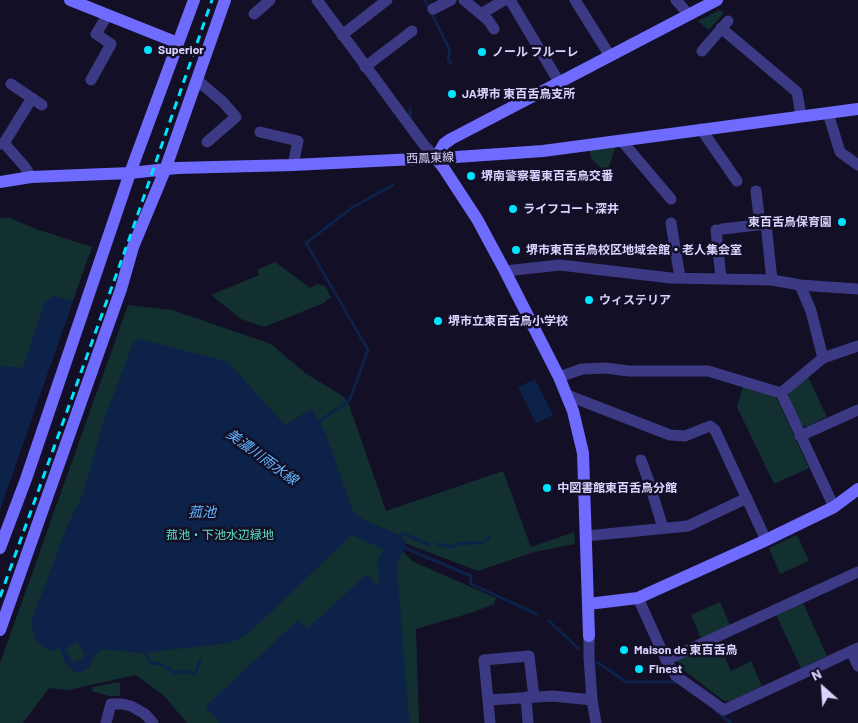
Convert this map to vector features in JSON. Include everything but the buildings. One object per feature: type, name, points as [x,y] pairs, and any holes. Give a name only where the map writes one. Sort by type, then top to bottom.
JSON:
[{"type":"street","points":[[70,0],[94,5],[107,16],[178,43]]},
{"type":"street","points":[[0,548],[26,479],[130,173],[194,0]]},
{"type":"street","points":[[0,630],[121,290],[133,247],[165,170],[225,0]]},
{"type":"street","points":[[254,14],[270,0]]},
{"type":"street","points":[[316,0],[424,145],[444,166],[477,219],[505,270],[574,411],[583,453],[589,657],[592,700],[596,723]]},
{"type":"street","points":[[342,35],[387,0]]},
{"type":"street","points":[[433,10],[451,0]]},
{"type":"street","points":[[464,0],[488,20],[494,29]]},
{"type":"street","points":[[481,14],[504,0]]},
{"type":"street","points":[[510,0],[559,82]]},
{"type":"street","points":[[574,0],[610,56]]},
{"type":"street","points":[[676,0],[689,15]]},
{"type":"street","points":[[436,158],[444,144],[451,139],[717,0]]},
{"type":"street","points":[[91,80],[112,44],[96,34],[107,16]]},
{"type":"street","points":[[702,51],[725,24],[797,92],[801,116]]},
{"type":"street","points":[[365,67],[412,31]]},
{"type":"street","points":[[197,80],[223,102],[236,117],[207,142]]},
{"type":"street","points":[[11,84],[37,101],[2,144],[31,177]]},
{"type":"street","name":"西鳳東線","points":[[0,182],[31,177],[436,158],[543,150],[858,109]]},
{"type":"street","points":[[828,113],[840,152],[858,165]]},
{"type":"street","points":[[701,129],[737,181]]},
{"type":"street","points":[[260,132],[298,141],[293,165]]},
{"type":"street","points":[[621,140],[671,199]]},
{"type":"street","points":[[756,191],[760,224]]},
{"type":"street","points":[[671,223],[680,278]]},
{"type":"street","points":[[720,278],[719,229],[766,224],[772,280]]},
{"type":"street","points":[[505,270],[560,265],[680,278],[772,280],[858,289]]},
{"type":"street","points":[[800,284],[811,311],[823,358]]},
{"type":"street","points":[[781,392],[823,358],[858,346]]},
{"type":"street","points":[[559,377],[582,369],[606,368],[629,372],[708,370],[781,392],[834,507]]},
{"type":"street","points":[[567,395],[670,435],[685,436],[710,426],[714,430],[766,540]]},
{"type":"street","points":[[800,436],[858,410]]},
{"type":"street","points":[[641,460],[663,528]]},
{"type":"street","points":[[588,604],[638,598],[834,507],[858,489]]},
{"type":"street","points":[[586,536],[688,526],[747,498]]},
{"type":"street","points":[[666,660],[858,572]]},
{"type":"street","points":[[638,598],[666,660],[676,676],[724,710],[854,650],[858,666]]},
{"type":"street","points":[[490,723],[484,660],[529,656],[530,697],[528,723]]},
{"type":"street","points":[[488,700],[553,696],[592,700]]},
{"type":"street","points":[[106,723],[111,704],[131,706],[145,714],[153,723]]},
{"type":"green space","points":[[720,10],[724,13],[709,30],[698,21]]},
{"type":"green space","points":[[616,146],[608,170],[605,173],[591,158],[589,149]]},
{"type":"green space","points":[[0,218],[10,218],[36,229],[92,247],[0,506]]},
{"type":"green space","points":[[275,262],[310,288],[317,284],[325,286],[331,297],[324,303],[264,327],[241,319],[211,295],[259,275],[257,270]]},
{"type":"green space","name":"菰池・下池水辺緑地","points":[[128,305],[172,310],[271,344],[305,373],[343,396],[349,405],[386,511],[503,471],[531,547],[574,532],[575,544],[534,552],[478,571],[391,538],[412,561],[496,598],[494,604],[474,612],[416,629],[419,723],[187,723],[164,696],[136,675],[68,690],[49,688],[23,723],[0,723],[0,663]]},
{"type":"green space","points":[[808,377],[827,417],[806,427],[801,425],[788,397],[790,391]]},
{"type":"green space","points":[[743,387],[773,395],[777,399],[809,468],[774,484],[737,407]]},
{"type":"green space","points":[[797,535],[809,561],[780,574],[769,548]]},
{"type":"green space","points":[[720,602],[730,625],[701,638],[691,615]]},
{"type":"green space","points":[[803,603],[827,656],[801,668],[776,615]]},
{"type":"green space","points":[[718,642],[731,671],[751,661],[762,686],[731,701],[724,701],[678,666],[678,660]]},
{"type":"green space","points":[[119,682],[120,696],[109,696],[92,691],[93,687]]},
{"type":"water","points":[[54,296],[73,301],[0,510],[0,366],[23,368],[44,303]]},
{"type":"water","name":"菰池","points":[[140,339],[228,362],[285,425],[311,409],[325,432],[359,528],[248,634],[229,643],[142,653],[104,649],[94,655],[89,668],[77,673],[66,665],[59,648],[52,651],[43,647],[35,639],[31,622],[68,524],[83,494],[104,420],[133,343]],"holes":[[[78,642],[85,657],[72,663],[66,648]]]},
{"type":"water","points":[[535,379],[553,415],[536,423],[518,387]]},
{"type":"water","points":[[367,574],[385,594],[396,723],[220,723],[205,707],[298,620],[307,629]]},
{"type":"waterway","points":[[425,0],[450,50],[448,59],[451,63]]},
{"type":"waterway","points":[[410,108],[410,119]]},
{"type":"waterway","points":[[342,406],[350,399],[368,350],[306,243],[353,207],[393,185]]},
{"type":"waterway","points":[[320,421],[337,409]]},
{"type":"waterway","name":"美濃川雨水線","points":[[340,514],[359,528],[396,544],[393,551]]},
{"type":"waterway","points":[[430,545],[402,533],[396,544],[471,576]]},
{"type":"waterway","points":[[437,544],[452,547],[457,544],[484,542],[489,537]]},
{"type":"waterway","name":"美濃川雨水線","points":[[390,557],[387,564],[400,723]]},
{"type":"waterway","points":[[470,575],[471,584],[537,614]]},
{"type":"waterway","points":[[549,621],[579,649]]},
{"type":"waterway","points":[[145,653],[151,663],[161,664],[175,673],[185,671],[195,674],[200,661]]},
{"type":"waterway","points":[[597,662],[626,682],[677,682]]},
{"type":"waterway","points":[[716,711],[731,723]]},
{"type":"railway","points":[[0,597],[132,231],[212,0]]},
{"type":"place","name":"Superior","points":[[148,50]]},
{"type":"place","name":"ノール フルーレ","points":[[482,52]]},
{"type":"place","name":"JA堺市 東百舌鳥支所","points":[[452,94]]},
{"type":"place","name":"堺南警察署東百舌鳥交番","points":[[471,176]]},
{"type":"place","name":"ライフコート深井","points":[[513,209]]},
{"type":"place","name":"東百舌鳥保育園","points":[[842,222]]},
{"type":"place","name":"堺市東百舌鳥校区地域会館・老人集会室","points":[[516,250]]},
{"type":"place","name":"ウィステリア","points":[[589,300]]},
{"type":"place","name":"堺市立東百舌鳥小学校","points":[[438,321]]},
{"type":"place","name":"中図書館東百舌鳥分館","points":[[547,488]]},
{"type":"place","name":"Maison de 東百舌鳥","points":[[624,650]]},
{"type":"place","name":"Finest","points":[[639,669]]}]
